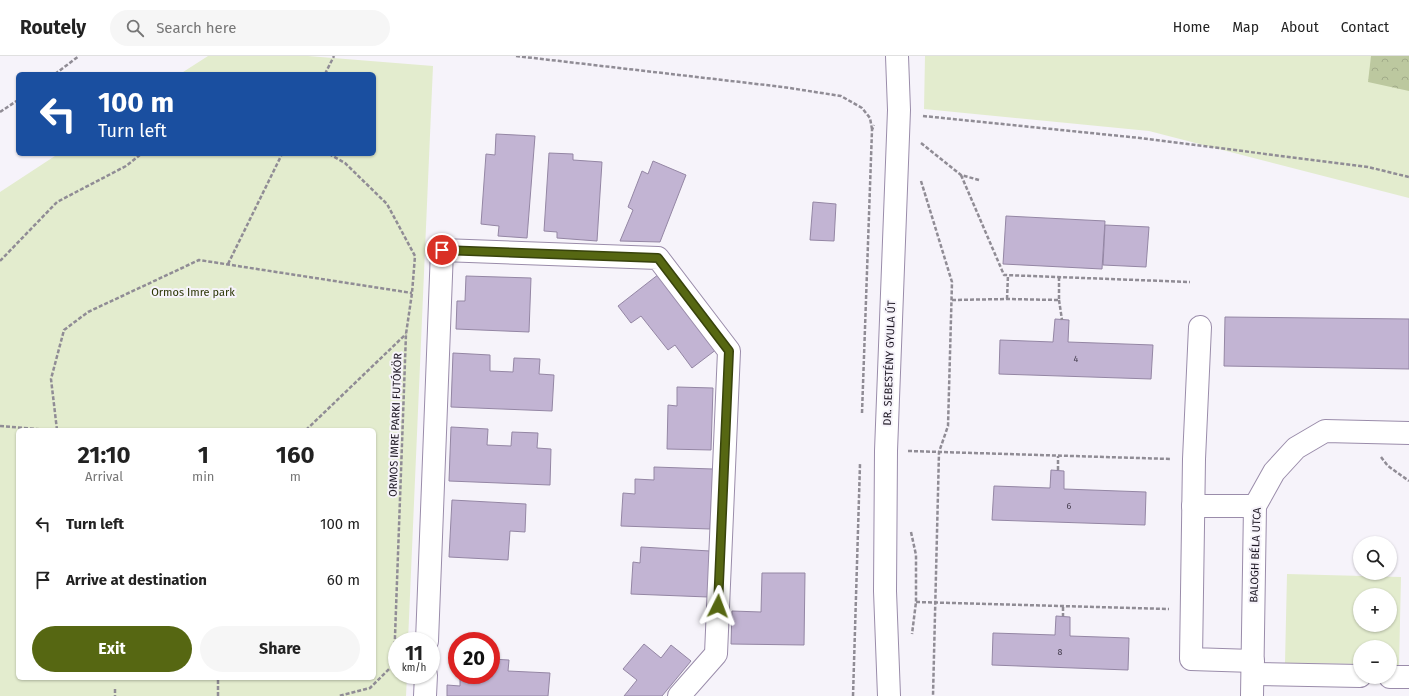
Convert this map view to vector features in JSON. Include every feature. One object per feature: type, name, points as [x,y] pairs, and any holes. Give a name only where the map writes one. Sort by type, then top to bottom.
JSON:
[{"type":"street","name":"DR. SEBESTÉNY GYULA ÚT","points":[[887,670],[885,591],[886,451],[899,110],[897,56]]},
{"type":"street","points":[[427,632],[442,250],[658,258],[729,351],[716,654],[679,696]]},
{"type":"street","points":[[1200,327],[1194,459],[1191,659],[1253,668],[1353,675]]},
{"type":"street","name":"BALOGH BÉLA UTCA","points":[[1252,696],[1255,506],[1274,472],[1296,448],[1325,431],[1409,433]]},
{"type":"street","points":[[1193,506],[1255,506]]},
{"type":"street","points":[[881,696],[887,670]]},
{"type":"street","points":[[887,670],[889,696]]},
{"type":"street","points":[[1397,677],[1409,677]]},
{"type":"street","points":[[425,696],[426,684]]},
{"type":"path","points":[[57,72],[79,56]]},
{"type":"path","points":[[326,72],[334,56]]},
{"type":"path","points":[[516,56],[783,87],[841,96],[862,108],[870,118],[872,130]]},
{"type":"path","points":[[0,112],[16,101]]},
{"type":"path","points":[[921,116],[1140,138],[1368,167],[1409,177]]},
{"type":"path","points":[[918,148],[918,141],[961,175],[979,180]]},
{"type":"path","points":[[0,261],[57,202],[126,166],[138,156]]},
{"type":"path","points":[[228,264],[281,156]]},
{"type":"path","name":"ORMOS IMRE PARKI FUTÓKÖR","points":[[333,156],[345,163],[387,204],[415,256],[412,293],[406,334],[394,664],[370,688],[339,696]]},
{"type":"path","points":[[919,174],[952,282],[948,426],[939,452],[932,696]]},
{"type":"path","points":[[961,175],[1004,274],[1190,282]]},
{"type":"path","points":[[58,428],[51,379],[64,330],[88,312],[199,260],[412,293]]},
{"type":"path","points":[[1007,299],[1008,275]]},
{"type":"path","points":[[1059,277],[1059,300],[1062,320]]},
{"type":"path","points":[[952,300],[1059,300]]},
{"type":"path","points":[[308,428],[406,334]]},
{"type":"path","points":[[0,426],[24,428]]},
{"type":"path","points":[[1375,432],[1375,448],[1388,466],[1409,481]]},
{"type":"path","points":[[908,451],[1194,459]]},
{"type":"path","points":[[1058,456],[1058,470]]},
{"type":"path","points":[[916,602],[1063,607],[1192,609]]},
{"type":"path","points":[[1063,607],[1063,616]]},
{"type":"path","points":[[218,680],[218,696]]},
{"type":"path","points":[[114,689],[115,696]]},
{"type":"green space","name":"Ormos Imre park","points":[[208,56],[308,56],[433,66],[408,632],[388,632],[388,684],[407,684],[406,696],[0,696],[0,192],[55,156],[376,156],[376,72],[183,72]]},
{"type":"green space","points":[[925,56],[1409,56],[1409,198],[1149,131],[924,109]]},
{"type":"green space","points":[[1371,56],[1409,56],[1409,91],[1368,82]]},
{"type":"green space","points":[[1287,574],[1353,576],[1353,580],[1397,580],[1397,577],[1401,577],[1399,665],[1397,665],[1397,640],[1353,640],[1353,664],[1285,663]]},
{"type":"building","points":[[496,134],[535,136],[527,238],[498,236],[499,226],[481,224],[486,154],[495,155]]},
{"type":"building","points":[[549,153],[573,154],[573,160],[602,162],[597,241],[557,238],[557,232],[544,231]]},
{"type":"building","points":[[653,161],[686,175],[660,242],[620,241],[633,210],[628,207],[642,171],[648,174]]},
{"type":"building","points":[[813,202],[836,204],[834,241],[810,240]]},
{"type":"building","points":[[1006,216],[1105,221],[1102,269],[1003,264]]},
{"type":"building","points":[[1105,225],[1149,227],[1146,267],[1103,265]]},
{"type":"building","points":[[659,274],[717,349],[692,368],[675,345],[668,350],[641,316],[631,323],[618,306]]},
{"type":"building","points":[[466,276],[531,278],[529,332],[456,329],[457,301],[465,301]]},
{"type":"building","points":[[1225,317],[1409,319],[1409,369],[1224,366]]},
{"type":"building","points":[[1055,319],[1069,320],[1068,342],[1153,345],[1151,379],[999,374],[1000,340],[1053,342]]},
{"type":"building","points":[[453,353],[490,355],[490,371],[513,372],[514,358],[540,359],[539,374],[554,375],[552,411],[451,407]]},
{"type":"building","points":[[677,387],[713,388],[711,450],[667,449],[668,405],[677,406]]},
{"type":"building","points":[[451,427],[488,429],[487,445],[511,446],[512,432],[538,433],[537,448],[551,449],[550,485],[449,481]]},
{"type":"building","points":[[654,467],[713,469],[710,529],[621,526],[623,493],[635,494],[635,479],[654,480]]},
{"type":"building","points":[[1051,470],[1064,471],[1064,489],[1146,492],[1145,525],[992,520],[994,486],[1050,488]]},
{"type":"building","points":[[452,500],[526,504],[525,532],[510,531],[508,560],[449,557]]},
{"type":"building","points":[[641,547],[710,551],[708,597],[631,594],[633,562],[640,563]]},
{"type":"building","points":[[762,573],[805,573],[804,645],[731,644],[732,611],[761,612]]},
{"type":"building","points":[[1056,616],[1070,617],[1070,636],[1129,638],[1128,670],[992,665],[993,633],[1055,635]]},
{"type":"building","points":[[644,644],[661,658],[671,645],[691,661],[662,696],[624,696],[637,680],[623,669]]},
{"type":"building","points":[[500,660],[509,660],[508,671],[550,673],[548,696],[447,696],[447,685],[460,686],[460,684],[500,684]]},
{"type":"route","points":[[442,250],[658,258],[729,351],[718,606]]}]
